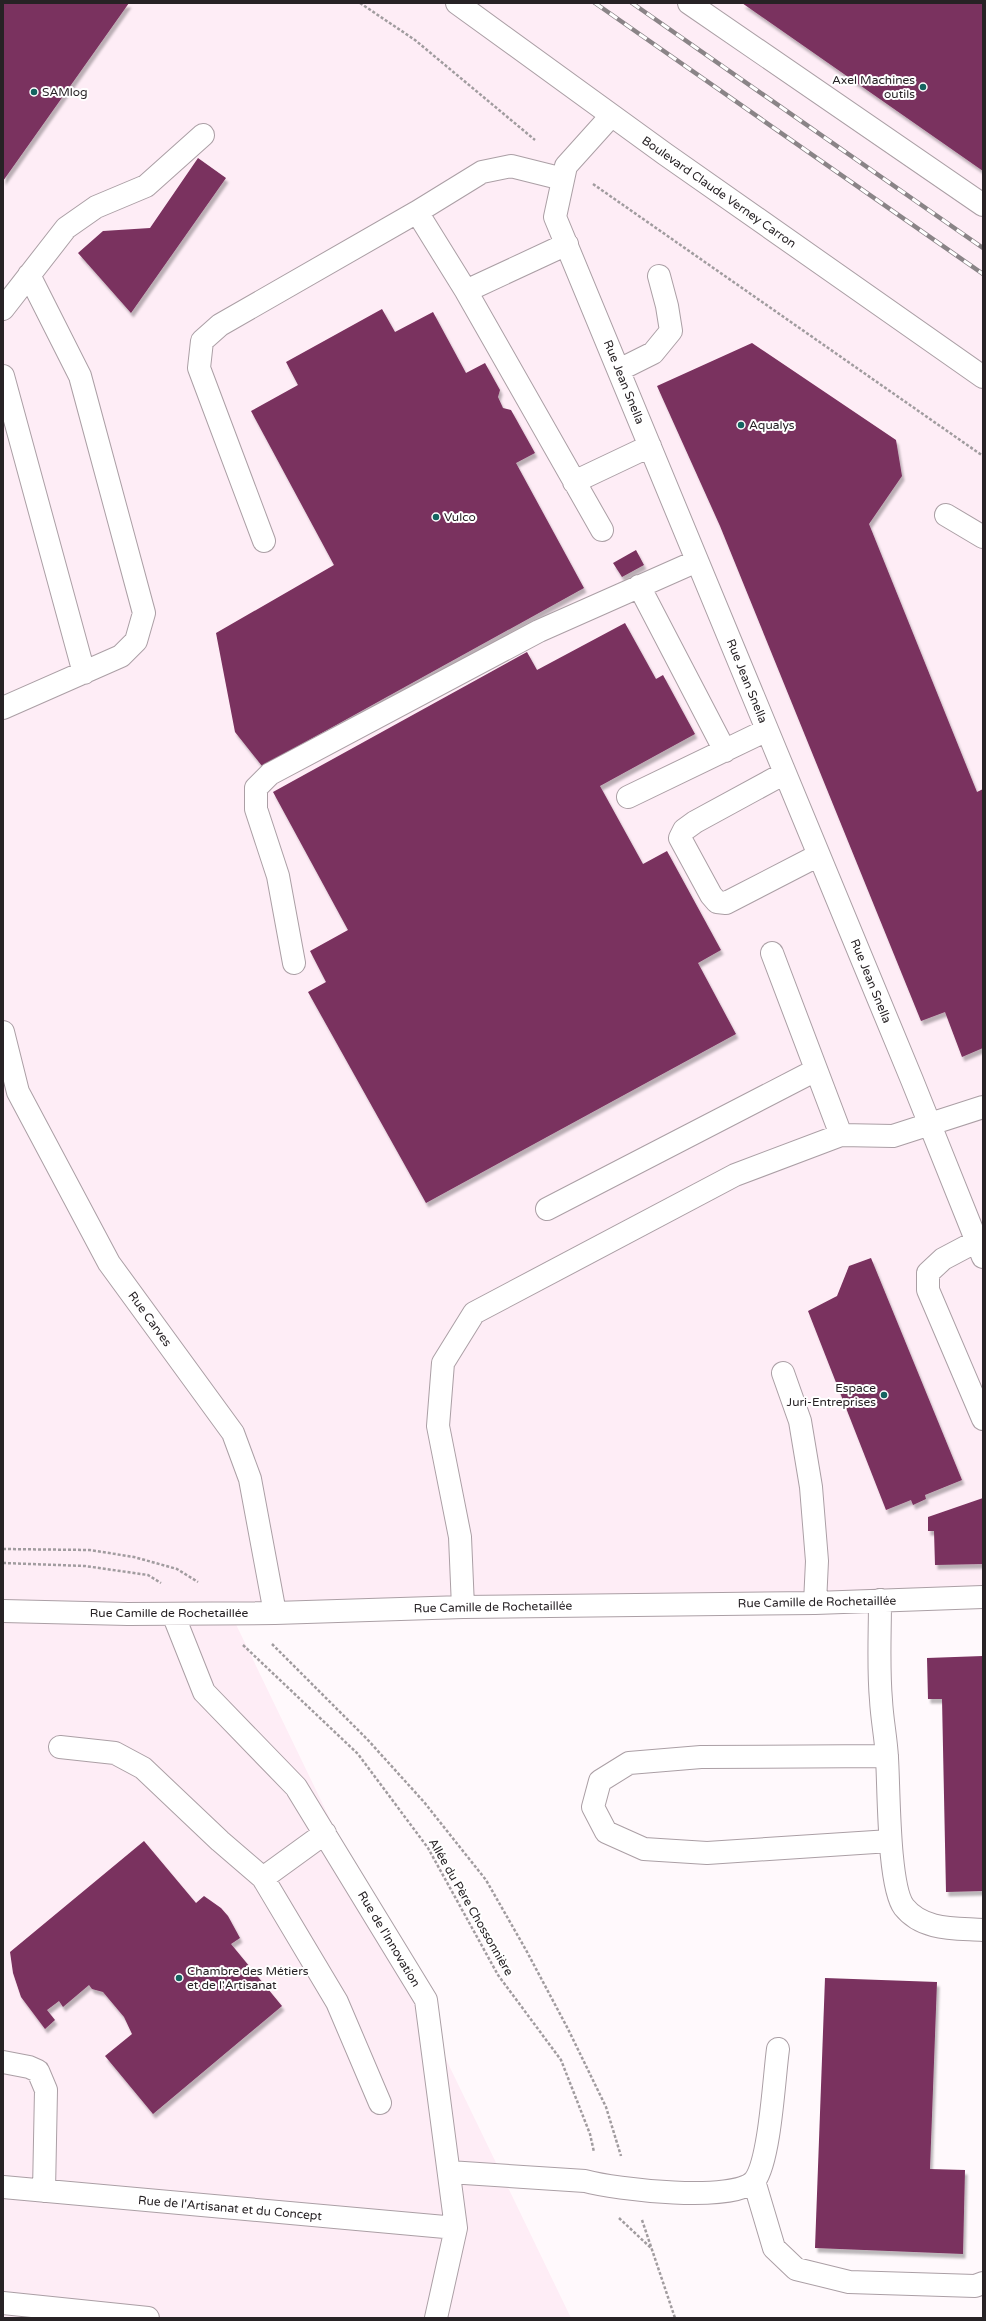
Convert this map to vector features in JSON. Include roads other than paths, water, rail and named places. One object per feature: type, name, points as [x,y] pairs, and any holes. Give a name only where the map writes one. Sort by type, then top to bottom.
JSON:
[{"type":"street","name":"Boulevard Claude Verney Carron","points":[[457,3],[611,116],[983,377]]},
{"type":"street","points":[[688,3],[983,205]]},
{"type":"street","name":"Rue Jean Snella","points":[[611,116],[565,172],[555,217],[980,1249]]},
{"type":"street","points":[[3,309],[66,228],[96,207],[146,186],[203,135]]},
{"type":"street","points":[[264,541],[199,368],[202,341],[220,325],[417,212],[482,172],[511,166],[565,172]]},
{"type":"street","points":[[417,212],[466,291],[602,530]]},
{"type":"street","points":[[466,291],[567,244]]},
{"type":"street","points":[[4,702],[84,673],[121,656],[136,641],[144,613],[80,376],[29,275]]},
{"type":"street","points":[[619,370],[653,353],[671,331],[667,306],[659,276]]},
{"type":"street","points":[[3,376],[84,673]]},
{"type":"street","points":[[574,482],[650,446]]},
{"type":"street","points":[[946,515],[983,537]]},
{"type":"street","points":[[294,963],[278,876],[256,809],[256,788],[270,774],[539,631],[697,561]]},
{"type":"street","points":[[639,586],[725,751]]},
{"type":"street","points":[[628,797],[767,730]]},
{"type":"street","points":[[785,773],[695,822],[684,830],[680,838],[717,902],[726,903],[819,855]]},
{"type":"street","points":[[772,953],[841,1135]]},
{"type":"street","name":"Rue Carves","points":[[3,1032],[18,1092],[109,1263],[233,1433],[250,1479],[275,1613]]},
{"type":"street","points":[[547,1209],[816,1070]]},
{"type":"street","points":[[462,1607],[460,1537],[438,1426],[443,1363],[474,1313],[735,1176],[841,1135],[893,1136],[983,1107]]},
{"type":"street","points":[[980,1249],[943,1259],[928,1273],[928,1290],[983,1419]]},
{"type":"street","points":[[783,1373],[800,1421],[811,1487],[817,1561],[815,1603]]},
{"type":"street","name":"Rue Camille de Rochetaillée","points":[[3,1611],[173,1614],[275,1613],[462,1607],[815,1603],[983,1597]]},
{"type":"street","points":[[880,1600],[881,1700],[887,1756],[890,1841],[898,1893],[904,1906],[915,1917],[938,1927],[983,1930]]},
{"type":"street","name":"Rue de l'Innovation","points":[[173,1614],[204,1692],[296,1787],[426,2000],[456,2228],[436,2318]]},
{"type":"street","points":[[60,1747],[115,1754],[143,1768],[220,1841],[263,1878],[337,2002],[380,2103]]},
{"type":"street","points":[[887,1756],[702,1757],[629,1763],[600,1781],[593,1807],[606,1832],[644,1848],[707,1853],[890,1841]]},
{"type":"street","points":[[263,1878],[325,1833]]},
{"type":"street","points":[[449,2172],[585,2181],[602,2186],[672,2193],[731,2192],[754,2181],[764,2162],[778,2049]]},
{"type":"street","points":[[3,2062],[29,2066],[38,2071],[46,2090],[44,2191]]},
{"type":"street","points":[[754,2181],[774,2248],[796,2269],[849,2282],[939,2286],[975,2286],[983,2283]]},
{"type":"street","name":"Rue de l'Artisanat et du Concept","points":[[3,2187],[456,2228]]},
{"type":"street","points":[[3,2303],[148,2318]]},
{"type":"railway","points":[[595,3],[983,274]]},
{"type":"railway","points":[[632,3],[983,248]]},
{"type":"place","name":"Axel Machines outils","points":[[923,87]]},
{"type":"place","name":"SAMlog","points":[[34,92]]},
{"type":"place","name":"Aqualys","points":[[741,425]]},
{"type":"place","name":"Vulco","points":[[436,517]]},
{"type":"place","name":"Espace Juri-Entreprises","points":[[884,1395]]},
{"type":"place","name":"Chambre des Métiers et de l'Artisanat","points":[[179,1978]]}]
